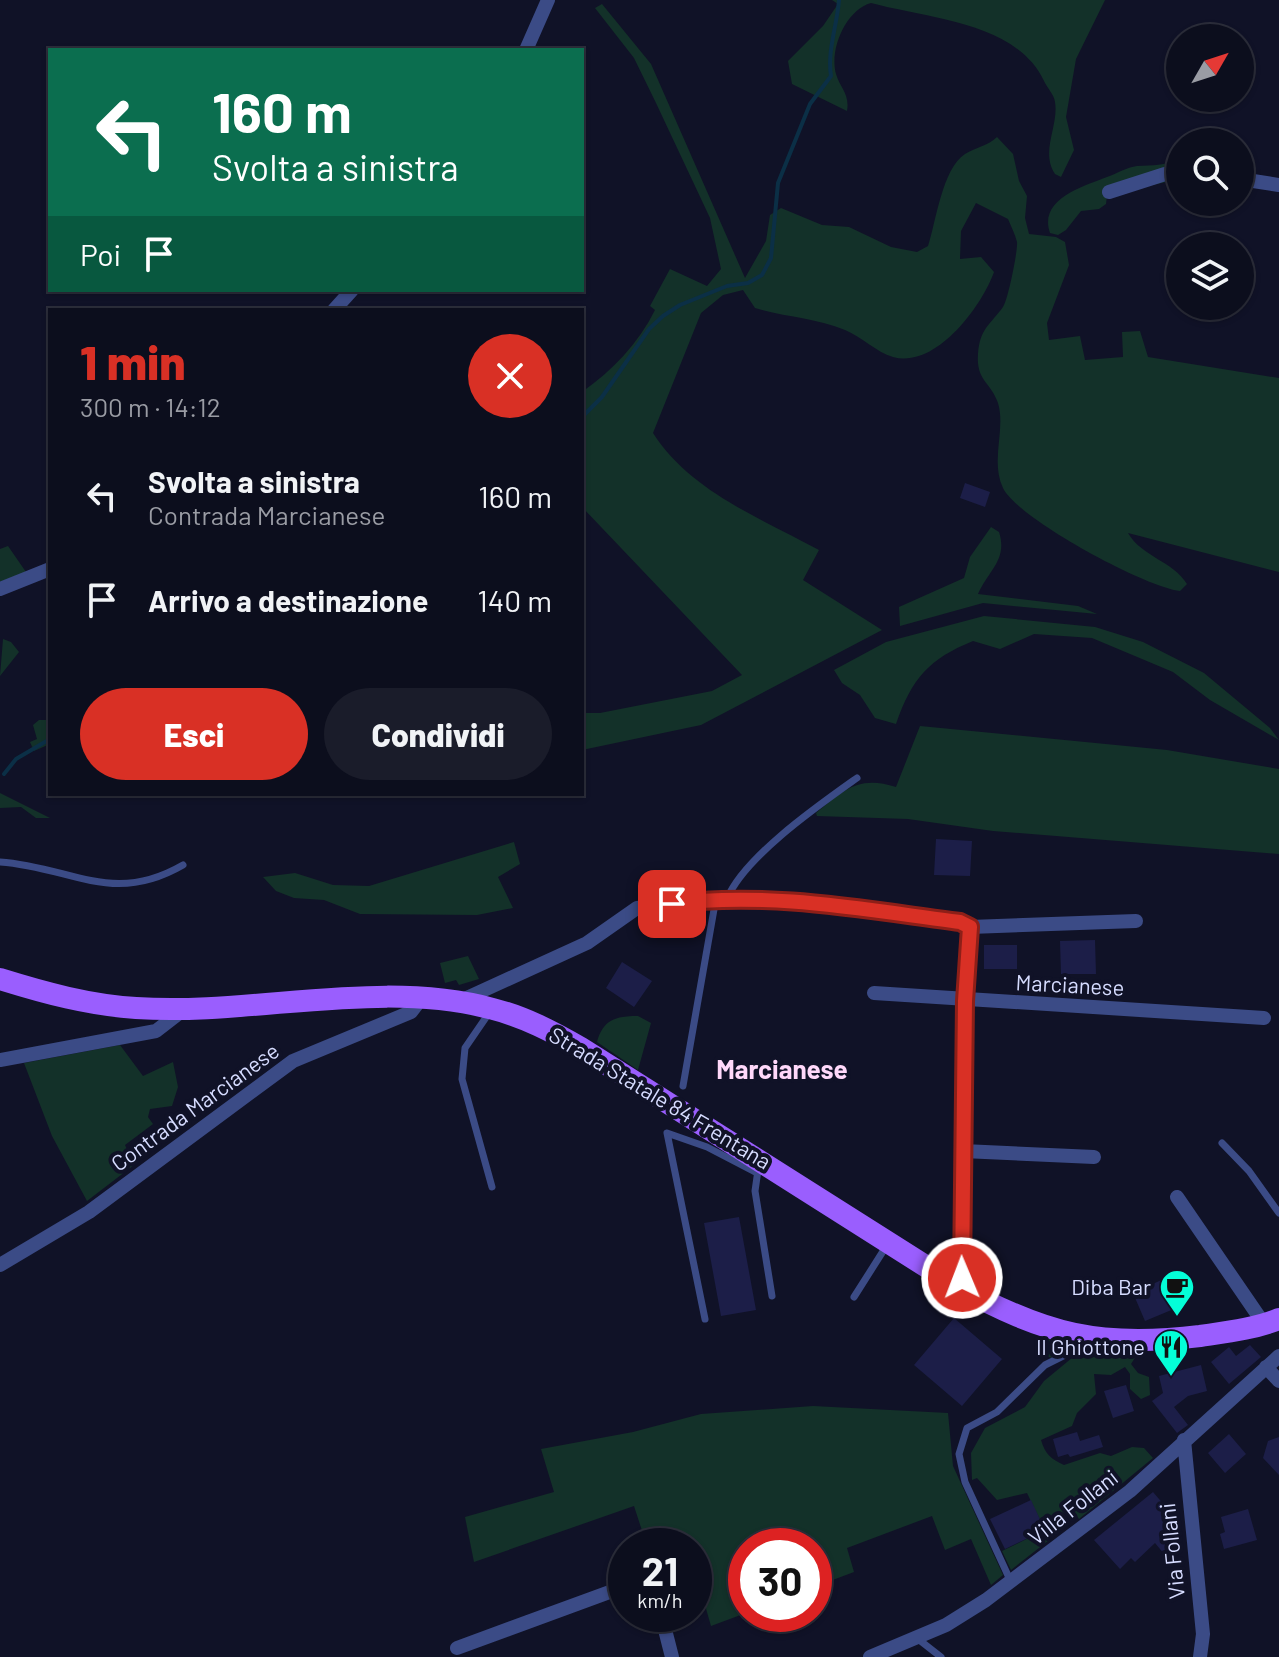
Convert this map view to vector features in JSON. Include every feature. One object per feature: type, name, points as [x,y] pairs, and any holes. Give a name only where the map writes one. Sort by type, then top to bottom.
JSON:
[{"type":"main road","name":"Strada Statale 84 Frentana","points":[[0,979],[47,994],[106,1005],[187,1007],[421,999],[491,1008],[547,1029],[760,1167],[1007,1314],[1081,1337],[1158,1341],[1239,1331],[1272,1321]]},
{"type":"street","points":[[527,48],[548,0]]},
{"type":"street","points":[[1109,192],[1166,174]]},
{"type":"street","points":[[1254,181],[1279,185]]},
{"type":"street","points":[[336,308],[350,292]]},
{"type":"street","points":[[0,589],[48,570]]},
{"type":"street","points":[[459,1002],[587,943],[637,908],[721,898],[834,906],[960,922],[970,927],[1136,921]]},
{"type":"street","points":[[957,1286],[962,1278],[965,1001],[970,927]]},
{"type":"street","name":"Marcianese","points":[[874,993],[1264,1018]]},
{"type":"street","name":"Contrada Marcianese","points":[[0,1265],[89,1212],[293,1061],[411,1012],[421,999]]},
{"type":"street","points":[[0,1060],[156,1031],[187,1007]]},
{"type":"street","points":[[963,1151],[1094,1157]]},
{"type":"street","points":[[1177,1197],[1272,1321]]},
{"type":"street","name":"Villa Follani","points":[[870,1657],[946,1625],[1011,1582],[1130,1491],[1279,1356]]},
{"type":"street","points":[[1266,1367],[1279,1381]]},
{"type":"street","name":"Via Follani","points":[[1184,1440],[1203,1634],[1200,1657]]},
{"type":"street","points":[[457,1648],[608,1593]]},
{"type":"street","points":[[666,1632],[672,1657]]},
{"type":"lane","points":[[683,1086],[721,898],[777,841],[857,778]]},
{"type":"lane","points":[[0,862],[114,886],[145,883],[183,865]]},
{"type":"lane","points":[[491,1008],[465,1048],[462,1079],[492,1187]]},
{"type":"lane","points":[[705,1319],[667,1133],[760,1167],[755,1191],[772,1296]]},
{"type":"lane","points":[[1222,1143],[1249,1171],[1279,1213]]},
{"type":"lane","points":[[854,1297],[888,1243]]},
{"type":"lane","points":[[1011,1582],[965,1482],[959,1454],[967,1428],[997,1412],[1045,1365],[1075,1350],[1081,1337]]},
{"type":"lane","points":[[916,1638],[941,1657]]},
{"type":"green space","points":[[832,0],[1105,0],[1076,59],[1066,117],[1074,150],[1061,177],[1055,174],[1049,156],[1056,111],[1052,94],[1031,61],[992,34],[871,3],[862,7],[847,22],[837,42],[834,64],[846,96],[847,111],[792,84],[788,61],[823,26],[838,4]]},
{"type":"green space","points":[[602,4],[651,64],[745,278],[766,241],[770,215],[781,208],[822,225],[849,227],[891,247],[917,252],[928,246],[945,183],[957,161],[997,137],[1013,154],[1019,181],[1027,196],[1025,218],[1029,234],[1056,237],[1065,242],[1069,265],[1047,323],[1049,340],[1080,336],[1085,360],[1123,357],[1122,332],[1140,331],[1148,357],[1279,378],[1279,572],[1128,533],[1141,548],[1174,570],[1187,584],[1180,591],[1163,587],[1084,550],[1013,501],[999,477],[998,403],[979,370],[978,354],[983,332],[1005,303],[1017,242],[1008,219],[976,203],[961,231],[960,259],[981,257],[994,272],[968,317],[941,344],[925,354],[909,358],[893,357],[834,326],[755,308],[743,290],[723,295],[701,313],[653,433],[668,453],[706,487],[819,550],[803,580],[882,630],[701,725],[584,750],[584,713],[600,713],[712,691],[742,675],[584,509],[584,390],[604,375],[641,334],[655,310],[650,306],[670,269],[707,286],[721,269],[710,218],[634,58],[595,8]]},
{"type":"green space","points":[[1166,163],[1166,182],[1107,195],[1106,204],[1099,209],[1081,211],[1066,230],[1058,235],[1050,233],[1048,221],[1051,211],[1065,196],[1129,168]]},
{"type":"green space","points":[[991,527],[999,532],[1001,550],[996,565],[978,594],[1078,606],[1097,614],[983,603],[900,626],[899,607],[964,578],[970,557]]},
{"type":"green space","points":[[8,546],[26,572],[0,582],[0,549]]},
{"type":"green space","points":[[984,616],[1095,627],[1143,642],[1204,673],[1270,728],[1279,740],[1210,700],[1173,672],[1092,638],[1034,634],[1000,649],[973,641],[945,655],[924,672],[909,694],[896,724],[875,718],[860,695],[842,683],[834,670],[886,642]]},
{"type":"green space","points":[[3,639],[11,642],[19,652],[0,676]]},
{"type":"green space","points":[[39,720],[48,720],[48,745],[34,751],[30,742],[37,739],[33,725]]},
{"type":"green space","points":[[920,726],[1167,750],[1279,769],[1279,854],[993,831],[908,819],[817,816],[816,813],[826,804],[853,786],[872,783],[896,787]]},
{"type":"green space","points":[[0,793],[50,818],[36,818],[21,807],[0,808]]},
{"type":"green space","points":[[514,842],[520,864],[498,877],[513,908],[477,915],[360,914],[324,900],[294,898],[276,891],[263,877],[295,873],[333,885],[369,886]]},
{"type":"green space","points":[[468,956],[479,979],[459,985],[456,980],[445,983],[440,963]]},
{"type":"green space","points":[[638,1016],[651,1023],[638,1070],[597,1042],[611,1021]]},
{"type":"green space","points":[[120,1045],[143,1076],[173,1062],[178,1087],[172,1106],[150,1109],[148,1117],[153,1124],[125,1145],[134,1165],[87,1201],[52,1136],[24,1063]]},
{"type":"green space","points":[[1053,1338],[1060,1341],[1063,1348],[1060,1355],[1053,1358],[1046,1355],[1043,1348],[1046,1341]]},
{"type":"green space","points":[[1084,1348],[1138,1353],[1131,1364],[1138,1373],[1149,1377],[1150,1395],[1141,1399],[1130,1389],[1130,1374],[1125,1367],[1111,1375],[1094,1374],[1096,1394],[1077,1413],[1072,1426],[1041,1440],[1047,1452],[1064,1465],[1100,1453],[1111,1456],[1132,1447],[1144,1448],[1153,1458],[1079,1519],[1070,1506],[1054,1525],[1058,1533],[1011,1570],[1002,1551],[1045,1530],[1027,1493],[997,1500],[977,1478],[972,1480],[971,1453],[985,1428],[1025,1407],[1044,1381]]},
{"type":"green space","points":[[813,1406],[948,1413],[953,1466],[1003,1575],[991,1585],[971,1539],[945,1550],[932,1516],[847,1548],[854,1572],[832,1580],[832,1528],[728,1528],[728,1620],[712,1626],[712,1528],[641,1528],[634,1506],[474,1562],[465,1517],[554,1492],[541,1449],[633,1432],[701,1414]]},
{"type":"building","points":[[965,483],[990,492],[985,507],[960,498]]},
{"type":"building","points":[[936,839],[972,841],[970,876],[934,875]]},
{"type":"building","points":[[1095,940],[1096,974],[1061,974],[1060,941]]},
{"type":"building","points":[[984,945],[1017,945],[1017,969],[984,969]]},
{"type":"building","points":[[622,962],[652,981],[634,1007],[606,988]]},
{"type":"building","points":[[739,1217],[756,1310],[721,1316],[704,1223]]},
{"type":"building","points":[[1168,1277],[1181,1306],[1145,1321],[1133,1293]]},
{"type":"building","points":[[954,1318],[1002,1359],[962,1406],[914,1365]]},
{"type":"building","points":[[1250,1345],[1261,1357],[1229,1384],[1211,1362],[1229,1347],[1236,1356]]},
{"type":"building","points":[[1201,1365],[1207,1391],[1188,1396],[1174,1407],[1188,1425],[1177,1433],[1152,1401],[1163,1393],[1159,1376]]},
{"type":"building","points":[[1126,1385],[1134,1411],[1113,1418],[1104,1391]]},
{"type":"building","points":[[1077,1432],[1080,1441],[1099,1435],[1103,1447],[1070,1457],[1068,1454],[1058,1457],[1053,1439]]},
{"type":"building","points":[[1229,1434],[1246,1454],[1225,1473],[1208,1453]]},
{"type":"building","points":[[1279,1437],[1279,1475],[1263,1458],[1268,1441]]},
{"type":"building","points":[[1153,1492],[1171,1513],[1166,1517],[1178,1532],[1171,1538],[1182,1551],[1170,1561],[1155,1543],[1135,1562],[1131,1558],[1120,1569],[1094,1540]]},
{"type":"building","points":[[1031,1500],[1045,1530],[1005,1549],[990,1519]]},
{"type":"building","points":[[1248,1509],[1257,1540],[1224,1549],[1220,1534],[1225,1532],[1221,1517]]},
{"type":"waterway","points":[[584,415],[602,397],[649,329],[663,316],[680,305],[727,286],[748,283],[762,275],[771,258],[778,183],[810,104],[831,76],[831,48],[839,0]]},
{"type":"waterway","points":[[4,774],[16,759],[48,740]]},
{"type":"place","name":"Diba Bar","points":[[1177,1318]]},
{"type":"place","name":"Il Ghiottone","points":[[1171,1378]]},
{"type":"district","name":"Marcianese","points":[[782,1070]]},
{"type":"route","points":[[672,904],[716,898],[834,906],[960,922],[970,927],[965,1001],[962,1278]]}]
